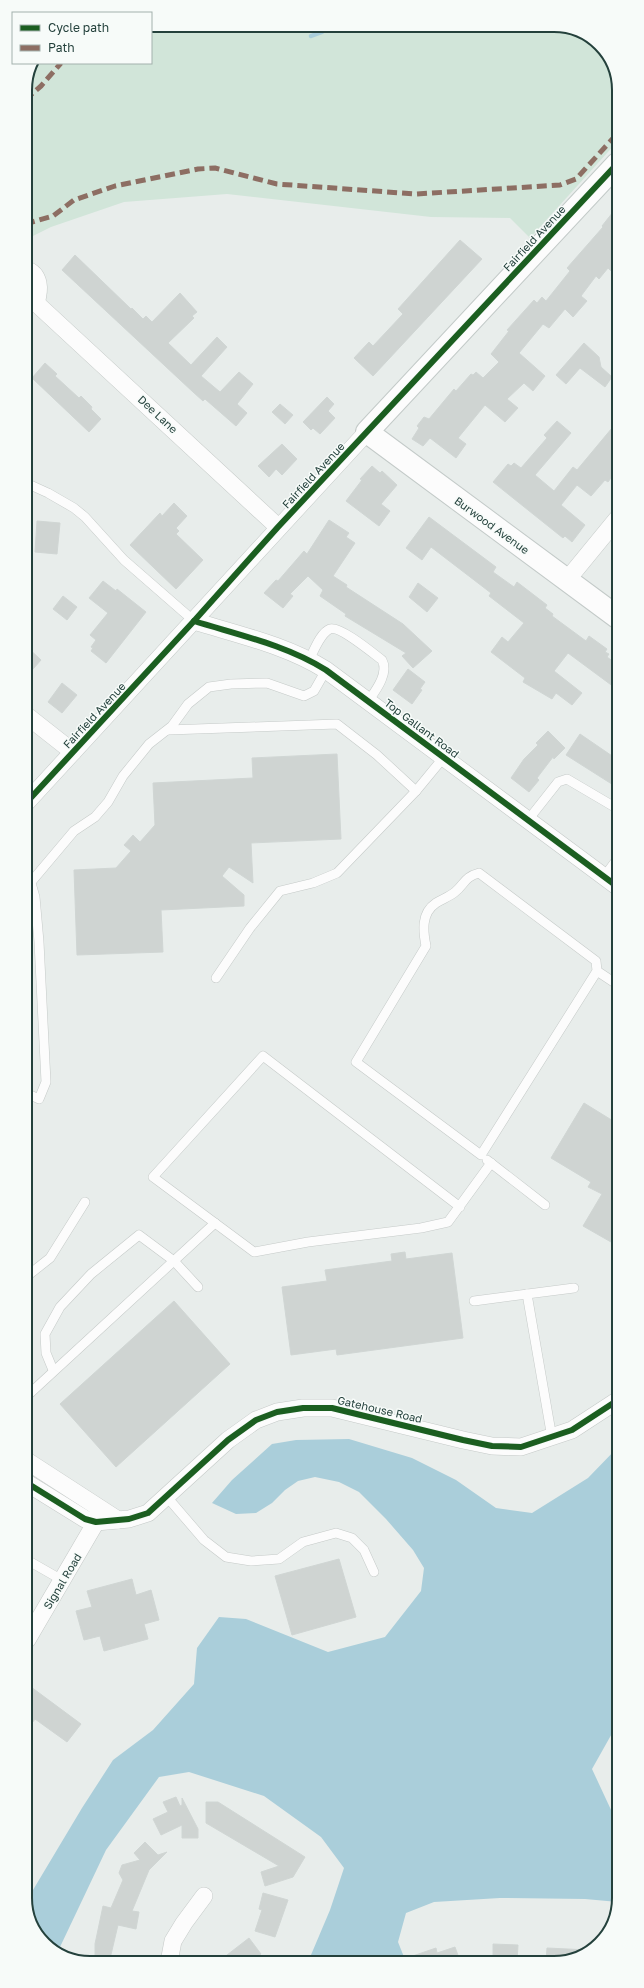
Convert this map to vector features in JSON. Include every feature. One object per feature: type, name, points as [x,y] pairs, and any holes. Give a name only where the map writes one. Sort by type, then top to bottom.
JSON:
[{"type":"street","name":"Fairfield Avenue","points":[[32,796],[194,621],[278,527],[612,169]]},
{"type":"street","name":"Dee Lane","points":[[32,274],[37,278],[40,288],[32,302]]},
{"type":"street","name":"Dee Lane","points":[[32,305],[278,527]]},
{"type":"street","name":"Burwood Avenue","points":[[367,432],[612,613]]},
{"type":"street","points":[[567,580],[612,525]]},
{"type":"street","name":"Top Gallant Road","points":[[194,621],[266,642],[309,660],[326,670],[369,700],[612,883]]},
{"type":"street","points":[[32,720],[73,752]]},
{"type":"street","name":"Gatehouse Road","points":[[32,1486],[76,1514],[96,1522],[129,1519],[148,1513],[223,1444],[256,1420],[277,1412],[303,1408],[332,1408],[492,1446],[521,1447],[552,1438],[572,1430],[590,1420],[612,1404]]},
{"type":"street","points":[[32,1464],[118,1520]]},
{"type":"street","name":"Signal Road","points":[[32,1631],[96,1522]]},
{"type":"street","points":[[170,1956],[173,1941],[204,1896]]},
{"type":"lane","points":[[32,486],[74,508],[85,517],[124,560],[194,621]]},
{"type":"lane","points":[[309,660],[325,632],[330,628],[337,629],[356,641],[382,660],[384,664],[384,671],[381,679],[369,700]]},
{"type":"lane","points":[[32,881],[74,831],[95,817],[108,802],[123,776],[149,744],[168,730],[188,704],[209,687],[231,684],[267,683],[304,696],[314,691],[326,670]]},
{"type":"lane","points":[[168,730],[337,724],[377,755],[416,790]]},
{"type":"lane","points":[[216,978],[250,928],[280,891],[313,883],[338,873],[416,790],[444,757]]},
{"type":"lane","points":[[528,820],[558,782],[567,779],[612,805]]},
{"type":"lane","points":[[604,877],[612,866]]},
{"type":"lane","points":[[481,1155],[597,971],[596,961],[479,873],[469,876],[455,892],[434,905],[425,914],[423,931],[426,946],[356,1062],[481,1155],[544,1205]]},
{"type":"lane","points":[[32,892],[35,897],[39,942],[46,1082],[39,1099],[32,1096]]},
{"type":"lane","points":[[597,971],[612,980]]},
{"type":"lane","points":[[460,1207],[263,1056],[153,1177],[254,1252],[308,1242],[421,1228],[448,1222],[460,1207],[491,1163]]},
{"type":"lane","points":[[32,1272],[50,1258],[84,1202]]},
{"type":"lane","points":[[32,1391],[53,1370],[215,1223]]},
{"type":"lane","points":[[53,1370],[46,1353],[45,1334],[60,1307],[91,1274],[139,1235],[174,1261],[198,1287]]},
{"type":"lane","points":[[474,1301],[574,1288]]},
{"type":"lane","points":[[527,1294],[552,1438]]},
{"type":"lane","points":[[167,1497],[204,1540],[226,1557],[251,1561],[278,1559],[303,1542],[336,1532],[352,1538],[364,1550],[374,1572]]},
{"type":"lane","points":[[32,1563],[62,1580]]},
{"type":"green space","points":[[152,32],[558,32],[580,38],[595,49],[606,64],[612,82],[612,148],[530,238],[510,218],[431,217],[227,194],[124,202],[51,227],[32,236],[32,90],[36,68],[38,64],[152,64]]},
{"type":"water","points":[[349,1439],[412,1458],[456,1480],[496,1508],[532,1513],[588,1478],[612,1453],[612,1733],[592,1769],[612,1812],[612,1901],[585,1899],[500,1898],[434,1902],[406,1913],[398,1942],[404,1956],[311,1956],[330,1910],[344,1868],[321,1837],[264,1796],[189,1772],[159,1777],[106,1850],[60,1947],[49,1939],[36,1920],[32,1906],[32,1892],[82,1808],[113,1760],[153,1730],[194,1684],[197,1648],[219,1617],[246,1619],[328,1652],[385,1637],[421,1591],[424,1568],[413,1550],[386,1519],[359,1492],[339,1482],[315,1477],[298,1481],[285,1490],[272,1503],[256,1513],[236,1514],[212,1503],[232,1480],[272,1444],[296,1440]]},
{"type":"building","points":[[612,213],[612,270],[611,271],[608,268],[599,279],[596,276],[581,296],[587,301],[573,317],[565,309],[549,328],[543,324],[519,353],[545,376],[533,391],[524,383],[507,399],[518,408],[505,422],[485,405],[458,438],[466,444],[456,458],[430,438],[423,446],[412,439],[419,428],[417,426],[424,417],[429,419],[454,389],[456,391],[471,374],[473,375],[476,372],[483,378],[499,362],[491,354],[509,331],[507,330],[534,300],[537,303],[542,297],[546,301],[570,271],[567,268],[603,227],[602,226]]},
{"type":"building","points":[[460,240],[482,259],[373,376],[354,358],[369,342],[373,346],[403,314],[398,309]]},
{"type":"building","points":[[75,255],[143,319],[146,316],[152,322],[180,293],[197,312],[192,316],[194,318],[168,343],[191,365],[217,337],[227,347],[201,376],[220,392],[239,372],[253,384],[237,404],[247,413],[236,426],[205,399],[203,401],[62,270]]},
{"type":"building","points":[[584,343],[599,357],[601,367],[612,377],[605,387],[580,368],[566,384],[556,375]]},
{"type":"building","points":[[45,363],[57,374],[55,376],[79,398],[81,396],[92,407],[91,409],[101,419],[89,432],[32,378]]},
{"type":"building","points":[[327,397],[334,404],[328,411],[335,418],[320,434],[313,428],[311,430],[303,422]]},
{"type":"building","points":[[280,404],[293,415],[285,424],[272,412]]},
{"type":"building","points":[[557,421],[571,433],[535,475],[554,491],[573,467],[577,470],[612,428],[612,477],[608,482],[605,480],[591,496],[577,485],[561,505],[585,525],[572,542],[565,536],[563,538],[493,482],[508,464],[511,466],[514,463],[521,468],[547,438],[544,435]]},
{"type":"building","points":[[282,444],[297,459],[282,475],[276,469],[269,477],[258,466]]},
{"type":"building","points":[[372,466],[380,473],[382,471],[397,485],[381,504],[390,511],[379,526],[346,501],[362,480],[360,479]]},
{"type":"building","points":[[174,503],[187,516],[176,528],[179,531],[176,534],[203,560],[176,589],[130,545],[160,513],[162,516]]},
{"type":"building","points":[[429,517],[496,567],[493,572],[514,587],[517,582],[547,605],[545,608],[553,614],[552,616],[586,641],[589,636],[607,649],[605,652],[609,654],[607,657],[612,661],[612,686],[568,653],[554,671],[582,693],[572,705],[556,693],[552,699],[523,682],[525,678],[491,652],[502,637],[508,642],[524,623],[489,596],[491,593],[431,547],[422,560],[406,548]]},
{"type":"building","points":[[329,520],[349,533],[346,537],[355,543],[333,576],[347,585],[346,587],[403,624],[432,651],[413,668],[402,656],[406,653],[345,616],[346,614],[320,596],[323,590],[308,576],[290,594],[293,596],[283,608],[264,593],[276,580],[278,581],[304,551],[307,554]]},
{"type":"building","points":[[37,521],[60,523],[57,554],[35,552]]},
{"type":"building","points":[[103,581],[116,591],[117,589],[146,612],[106,663],[91,651],[93,648],[91,647],[96,640],[90,635],[108,613],[89,598]]},
{"type":"building","points":[[418,583],[438,598],[427,612],[409,597]]},
{"type":"building","points":[[63,596],[77,607],[67,620],[53,609]]},
{"type":"building","points":[[32,652],[41,660],[32,670]]},
{"type":"building","points":[[408,669],[425,682],[420,689],[422,690],[412,704],[393,690]]},
{"type":"building","points":[[62,683],[77,695],[62,713],[48,702]]},
{"type":"building","points":[[548,731],[565,748],[554,759],[553,757],[537,778],[539,780],[529,792],[511,778],[524,759],[538,745],[536,743]]},
{"type":"building","points":[[580,734],[612,756],[612,784],[566,755]]},
{"type":"building","points":[[337,754],[341,839],[251,843],[253,883],[229,867],[222,876],[244,895],[244,906],[161,910],[163,952],[77,955],[74,870],[116,868],[131,851],[124,845],[133,835],[140,842],[155,825],[153,783],[253,778],[252,758]]},
{"type":"building","points":[[584,1103],[612,1120],[612,1243],[583,1226],[602,1194],[588,1187],[591,1182],[551,1158]]},
{"type":"building","points":[[405,1252],[406,1259],[452,1253],[463,1338],[337,1355],[336,1349],[291,1355],[282,1287],[327,1281],[325,1270],[392,1261],[391,1254]]},
{"type":"building","points":[[174,1301],[230,1364],[116,1467],[60,1404]]},
{"type":"building","points":[[339,1559],[356,1617],[292,1635],[275,1576]]},
{"type":"building","points":[[132,1579],[136,1595],[151,1590],[159,1620],[144,1624],[148,1639],[104,1651],[100,1636],[84,1640],[76,1611],[92,1607],[87,1591]]},
{"type":"building","points":[[32,1688],[81,1724],[67,1742],[35,1719],[32,1723]]},
{"type":"building","points":[[176,1797],[180,1806],[182,1805],[182,1798],[198,1829],[198,1838],[182,1838],[182,1825],[161,1835],[153,1819],[168,1812],[163,1802]]},
{"type":"building","points":[[206,1802],[218,1802],[305,1857],[293,1877],[265,1886],[261,1872],[279,1866],[206,1823]]},
{"type":"building","points":[[145,1842],[158,1855],[167,1852],[149,1870],[132,1911],[139,1912],[136,1929],[118,1925],[111,1956],[95,1956],[95,1944],[103,1906],[111,1908],[123,1880],[119,1873],[122,1865],[140,1860],[134,1853]]},
{"type":"building","points":[[263,1893],[288,1900],[275,1937],[255,1931],[262,1910],[259,1909]]},
{"type":"building","points":[[249,1938],[261,1954],[258,1956],[226,1956]]},
{"type":"building","points":[[493,1944],[518,1945],[517,1956],[493,1956]]},
{"type":"building","points":[[455,1947],[458,1956],[413,1956],[436,1948],[437,1953]]},
{"type":"building","points":[[547,1948],[581,1950],[562,1956],[546,1956]]},
{"type":"waterway","points":[[311,36],[322,32]]},
{"type":"marked path","points":[[32,94],[60,64]]},
{"type":"marked path","points":[[32,222],[53,216],[74,200],[115,186],[198,169],[215,168],[277,184],[416,194],[560,185],[576,179],[612,139]]},
{"type":"cycle path","points":[[32,796],[194,621],[278,527],[612,169]]},
{"type":"cycle path","points":[[194,621],[279,647],[311,661],[326,670],[612,883]]},
{"type":"cycle path","points":[[32,1486],[85,1519],[96,1522],[129,1519],[148,1513],[228,1440],[256,1420],[277,1412],[303,1408],[332,1408],[492,1446],[521,1447],[572,1430],[612,1404]]}]
